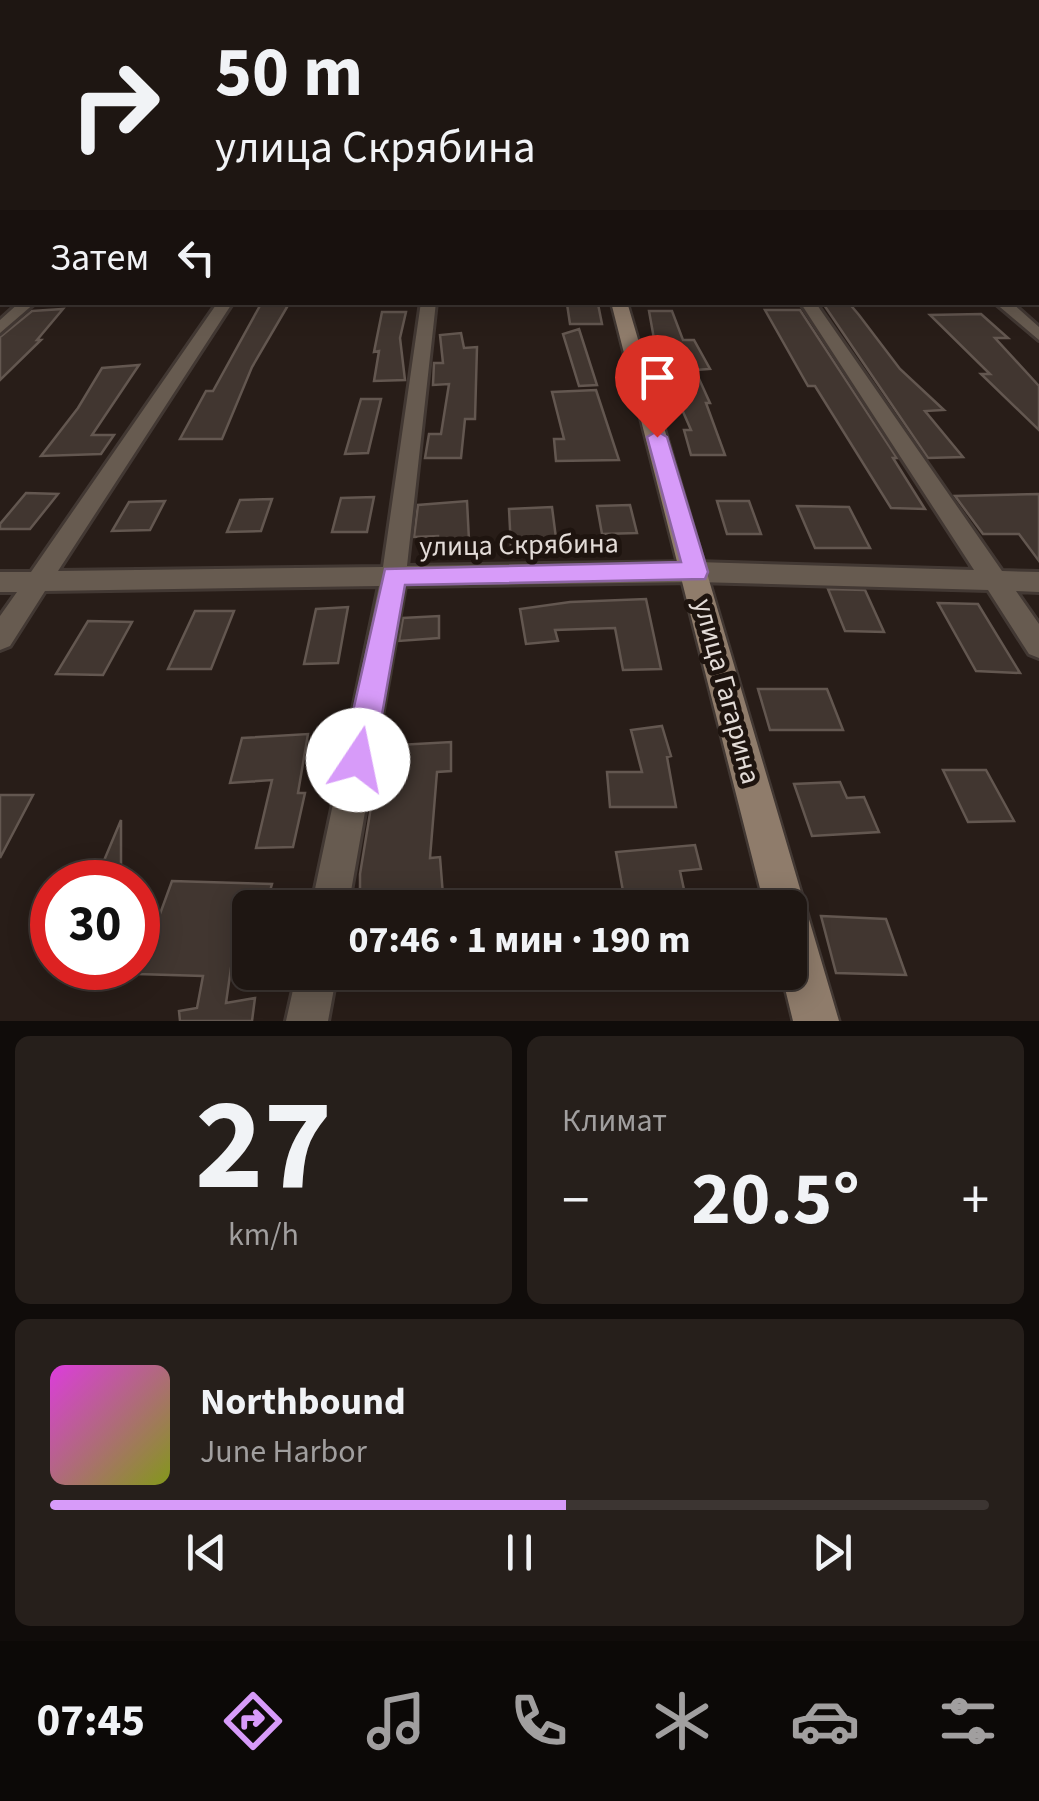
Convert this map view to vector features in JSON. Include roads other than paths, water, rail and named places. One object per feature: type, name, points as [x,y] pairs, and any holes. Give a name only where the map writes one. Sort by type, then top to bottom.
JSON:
[{"type":"main road","name":"улица Гагарина","points":[[620,305],[781,890]]},
{"type":"main road","points":[[807,987],[816,1021]]},
{"type":"street","points":[[0,328],[26,305]]},
{"type":"street","points":[[0,638],[224,305]]},
{"type":"street","points":[[333,890],[394,576],[429,305]]},
{"type":"street","points":[[809,305],[1039,646]]},
{"type":"street","points":[[1004,305],[1039,335]]},
{"type":"street","name":"улица Скрябина","points":[[0,582],[696,572],[1039,582]]},
{"type":"street","points":[[307,1021],[313,990]]}]
